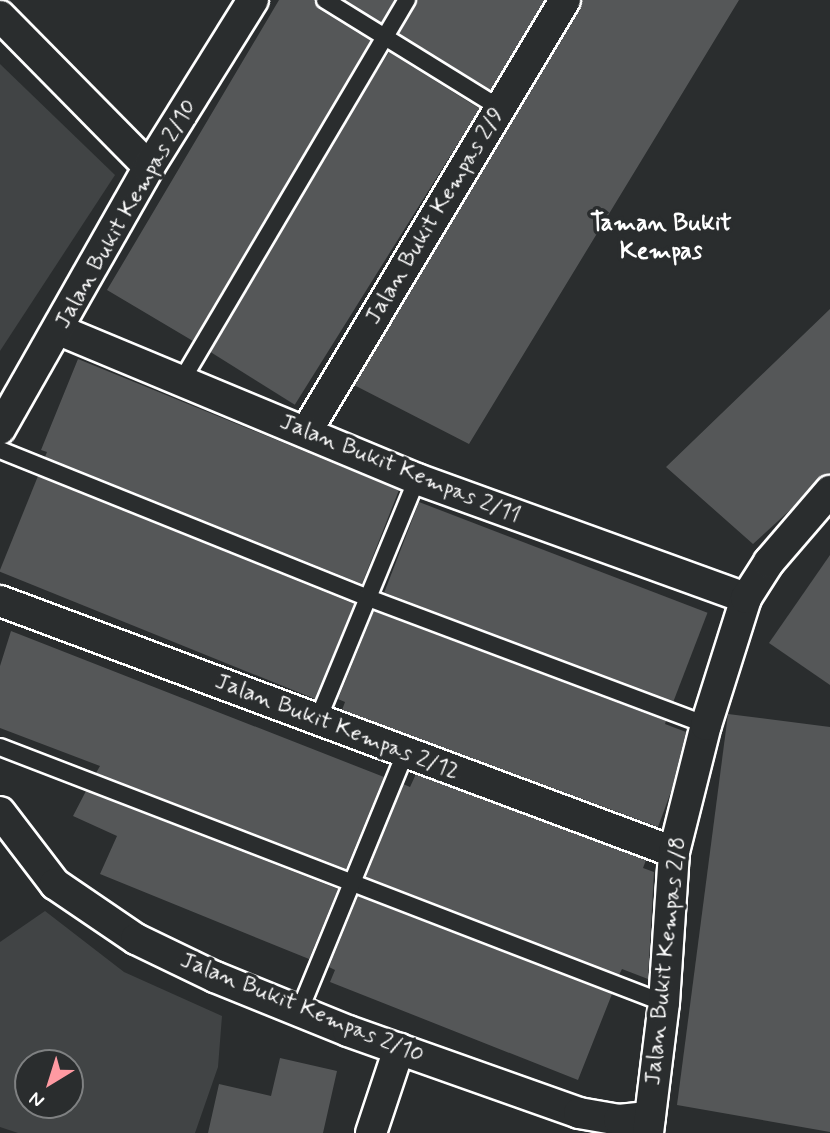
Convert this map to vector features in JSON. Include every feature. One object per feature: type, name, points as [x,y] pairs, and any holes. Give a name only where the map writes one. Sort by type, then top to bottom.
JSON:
[{"type":"street","name":"Jalan Bukit Kempas 2/10","points":[[0,429],[59,330],[149,167],[253,0]]},
{"type":"street","name":"Jalan Bukit Kempas 2/9","points":[[306,432],[565,0]]},
{"type":"street","points":[[0,16],[149,167]]},
{"type":"street","name":"Jalan Bukit Kempas 2/11","points":[[59,330],[417,479],[746,598]]},
{"type":"street","name":"Jalan Bukit Kempas 2/8","points":[[649,1125],[664,1003],[674,852],[706,725],[746,598],[769,562],[830,492]]},
{"type":"street","name":"Jalan Bukit Kempas 2/12","points":[[0,601],[674,852]]},
{"type":"street","name":"Jalan Bukit Kempas 2/10","points":[[0,812],[55,884],[136,939],[299,1012],[399,1049],[579,1113],[649,1125]]},
{"type":"street","points":[[371,1133],[399,1049]]},
{"type":"lane","points":[[325,0],[500,108]]},
{"type":"lane","points":[[182,380],[407,0]]},
{"type":"lane","points":[[0,450],[366,597],[706,725]]},
{"type":"lane","points":[[318,719],[366,597],[417,479]]},
{"type":"lane","points":[[0,747],[664,1003]]},
{"type":"lane","points":[[299,1012],[350,880],[404,753]]},
{"type":"shaded area","points":[[0,64],[115,175],[0,351]]},
{"type":"shaded area","points":[[45,911],[124,972],[222,1016],[218,1067],[195,1133],[18,1133],[0,1127],[0,942]]},
{"type":"building","points":[[279,0],[315,0],[319,9],[371,41],[193,341],[107,290]]},
{"type":"building","points":[[345,0],[395,0],[381,23]]},
{"type":"building","points":[[417,0],[545,0],[491,90],[399,34]]},
{"type":"building","points":[[582,0],[739,0],[469,444],[354,385],[580,9]]},
{"type":"building","points":[[389,52],[480,109],[295,405],[204,348]]},
{"type":"building","points":[[830,309],[830,474],[817,480],[790,510],[753,544],[666,467]]},
{"type":"building","points":[[78,359],[399,490],[362,584],[45,457],[47,452],[41,450]]},
{"type":"building","points":[[38,476],[354,604],[316,699],[0,572]]},
{"type":"building","points":[[419,502],[707,613],[673,703],[384,593]]},
{"type":"building","points":[[830,555],[830,685],[769,643]]},
{"type":"building","points":[[374,611],[666,721],[665,724],[686,732],[672,789],[658,827],[342,710],[345,702],[338,699]]},
{"type":"building","points":[[11,631],[384,777],[346,869],[96,773],[100,766],[0,728],[0,666]]},
{"type":"building","points":[[728,714],[830,727],[830,1132],[677,1105]]},
{"type":"building","points":[[416,774],[646,860],[643,868],[654,872],[648,979],[622,969],[619,975],[366,877],[403,784],[410,787]]},
{"type":"building","points":[[86,791],[338,889],[309,959],[100,874],[117,836],[73,816]]},
{"type":"building","points":[[358,896],[612,994],[578,1080],[330,982],[335,970],[329,967]]},
{"type":"building","points":[[280,1058],[337,1071],[323,1133],[208,1133],[219,1084],[271,1096]]},
{"type":"district","name":"Taman Bukit Kempas","points":[[661,238]]}]
